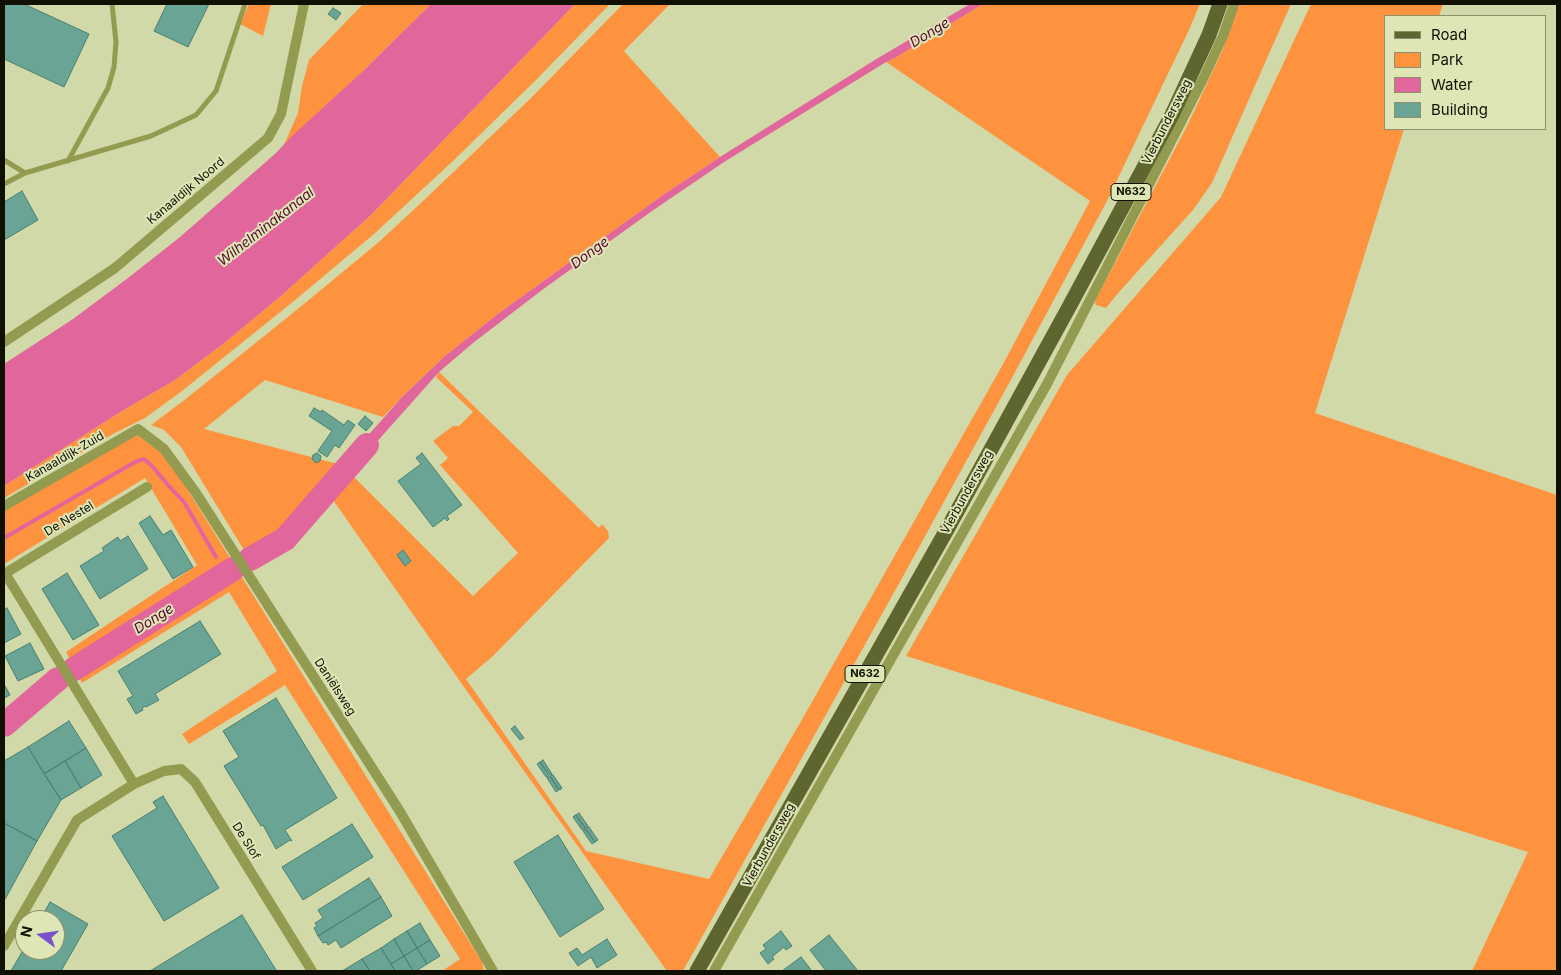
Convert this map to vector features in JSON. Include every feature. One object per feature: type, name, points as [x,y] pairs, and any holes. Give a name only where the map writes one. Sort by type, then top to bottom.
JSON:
[{"type":"main road","name":"Vierbundersweg","points":[[697,971],[750,892],[868,683],[948,526],[1172,115],[1209,35],[1220,4]]},
{"type":"street","name":"Kanaaldijk Noord","points":[[4,342],[115,268],[268,138],[281,114],[304,4]]},
{"type":"street","name":"Vierbundersweg","points":[[868,683],[963,534],[1047,384],[1204,77],[1223,36],[1234,4]]},
{"type":"street","points":[[1069,307],[1083,314]]},
{"type":"street","points":[[1032,375],[1047,384]]},
{"type":"street","name":"Kanaaldijk-Zuid","points":[[4,506],[138,430]]},
{"type":"street","name":"Daniëlsweg","points":[[138,430],[164,449],[196,492],[399,810],[493,971]]},
{"type":"street","name":"De Nestel","points":[[134,784],[4,574],[147,487]]},
{"type":"street","points":[[948,526],[963,534]]},
{"type":"street","name":"De Slof","points":[[4,946],[77,820],[134,784],[164,771],[181,770],[195,782],[312,971]]},
{"type":"street","name":"Vierbundersweg","points":[[714,971],[750,892]]},
{"type":"lane","points":[[68,161],[108,88],[114,66],[116,42],[112,4]]},
{"type":"lane","points":[[4,184],[25,173],[151,136],[196,115],[216,91],[245,4]]},
{"type":"lane","points":[[4,160],[25,173]]},
{"type":"green space","points":[[249,4],[271,4],[263,36],[240,24]]},
{"type":"green space","points":[[363,4],[431,4],[284,145],[298,113],[302,86],[309,60]]},
{"type":"green space","points":[[575,4],[610,4],[453,161],[374,234],[182,391],[145,418],[113,434],[4,498],[4,486],[122,411],[175,380],[223,344],[282,295],[372,214]]},
{"type":"green space","points":[[623,4],[670,4],[624,51],[720,157],[663,195],[499,313],[445,356],[383,417],[265,380],[204,429],[342,465],[473,596],[518,553],[440,465],[448,458],[433,441],[453,426],[459,426],[473,412],[436,377],[439,372],[599,528],[602,524],[608,531],[609,538],[492,657],[466,679],[586,851],[709,879],[800,723],[1002,366],[1090,201],[886,62],[983,4],[1200,4],[1107,201],[901,580],[683,971],[667,971],[326,490],[278,543],[250,560],[181,447],[164,430],[151,425],[187,398],[380,241],[531,98]]},
{"type":"green space","points":[[1238,4],[1291,4],[1212,183],[1193,210],[1106,308],[1096,305],[1096,299],[1205,88],[1223,49]]},
{"type":"green space","points":[[1311,4],[1443,4],[1439,15],[1384,15],[1384,130],[1404,130],[1315,413],[1557,495],[1557,971],[1472,971],[1528,852],[906,656],[1067,375],[1221,197]]},
{"type":"green space","points":[[138,434],[164,452],[482,962],[484,971],[442,971],[460,959],[285,685],[189,744],[182,734],[277,671],[229,592],[82,683],[66,652],[197,565],[145,478],[4,564],[4,509]]},
{"type":"water","name":"Wilhelminakanaal","points":[[431,4],[575,4],[372,214],[282,295],[223,344],[175,380],[122,411],[4,486],[4,364],[73,319],[180,237],[276,153]]},
{"type":"water","points":[[970,4],[983,4],[724,162],[542,290],[473,343],[439,372],[350,472],[342,465],[402,397],[445,356],[499,313],[663,195],[720,157],[878,58]]},
{"type":"building","points":[[4,4],[24,4],[89,34],[64,87],[4,59]]},
{"type":"building","points":[[167,4],[209,4],[188,47],[154,31]]},
{"type":"building","points":[[333,8],[341,13],[336,20],[328,14]]},
{"type":"building","points":[[22,191],[38,220],[4,240],[4,202]]},
{"type":"building","points":[[314,408],[321,412],[322,410],[344,425],[348,420],[355,425],[339,448],[335,445],[327,457],[318,451],[332,431],[309,416]]},
{"type":"building","points":[[365,416],[373,423],[366,431],[358,424]]},
{"type":"building","points":[[317,453],[321,456],[320,461],[316,463],[312,459],[313,455]]},
{"type":"building","points":[[422,453],[462,505],[447,516],[449,519],[447,521],[445,518],[433,527],[398,481],[421,464],[416,458]]},
{"type":"building","points":[[150,516],[163,535],[171,530],[193,567],[173,579],[139,523]]},
{"type":"building","points":[[128,536],[148,569],[100,599],[80,566],[104,551],[102,548],[118,537],[120,541]]},
{"type":"building","points":[[403,550],[411,561],[405,566],[397,555]]},
{"type":"building","points":[[67,573],[99,625],[73,640],[42,589]]},
{"type":"building","points":[[7,608],[21,634],[4,643],[4,610]]},
{"type":"building","points":[[200,621],[221,654],[155,694],[159,700],[145,706],[142,708],[143,710],[136,714],[127,699],[133,696],[118,671]]},
{"type":"building","points":[[30,643],[44,669],[18,681],[5,656]]},
{"type":"building","points":[[4,684],[10,695],[4,698]]},
{"type":"building","points":[[276,698],[337,798],[285,830],[292,841],[290,840],[276,849],[263,825],[261,826],[224,766],[239,757],[223,731]]},
{"type":"building","points":[[69,721],[86,748],[44,774],[28,747]]},
{"type":"building","points":[[515,726],[524,738],[520,740],[511,729]]},
{"type":"building","points":[[28,747],[61,800],[37,841],[4,823],[4,761]]},
{"type":"building","points":[[86,748],[102,775],[81,788],[65,761]]},
{"type":"building","points":[[543,760],[552,774],[550,775],[540,762]]},
{"type":"building","points":[[65,761],[81,788],[61,800],[44,774]]},
{"type":"building","points":[[540,762],[549,776],[546,777],[537,764]]},
{"type":"building","points":[[553,775],[562,788],[560,790],[550,776]]},
{"type":"building","points":[[550,777],[559,790],[556,792],[547,778]]},
{"type":"building","points":[[163,796],[219,888],[164,921],[112,836],[157,808],[153,802]]},
{"type":"building","points":[[579,813],[588,826],[586,828],[576,815]]},
{"type":"building","points":[[575,815],[585,828],[582,830],[573,817]]},
{"type":"building","points":[[4,823],[37,841],[4,901]]},
{"type":"building","points":[[352,824],[373,857],[303,900],[282,867]]},
{"type":"building","points":[[589,827],[598,840],[595,842],[586,829]]},
{"type":"building","points":[[585,829],[595,842],[592,844],[583,831]]},
{"type":"building","points":[[558,835],[604,909],[560,937],[514,862]]},
{"type":"building","points":[[369,878],[381,897],[318,936],[314,928],[317,926],[315,923],[323,918],[318,910]]},
{"type":"building","points":[[381,897],[392,916],[341,948],[336,940],[328,945],[326,942],[323,943],[318,936]]},
{"type":"building","points":[[50,902],[64,910],[46,910]]},
{"type":"building","points":[[65,911],[88,924],[61,971],[11,971],[17,960],[65,960]]},
{"type":"building","points":[[242,915],[276,970],[150,971]]},
{"type":"building","points":[[420,923],[430,940],[417,948],[407,931]]},
{"type":"building","points":[[407,931],[417,948],[404,956],[394,939]]},
{"type":"building","points":[[781,931],[792,946],[786,950],[784,947],[772,957],[774,959],[768,964],[760,953],[766,949],[763,945]]},
{"type":"building","points":[[829,935],[858,971],[826,971],[810,950]]},
{"type":"building","points":[[394,939],[404,956],[391,964],[381,948]]},
{"type":"building","points":[[607,939],[617,955],[597,968],[591,957],[578,966],[569,953],[577,948],[582,955]]},
{"type":"building","points":[[430,940],[440,956],[427,964],[417,948]]},
{"type":"building","points":[[381,948],[395,971],[370,971],[362,959]]},
{"type":"building","points":[[417,948],[427,964],[413,971],[404,956]]},
{"type":"building","points":[[404,956],[413,971],[395,971],[391,964]]},
{"type":"building","points":[[801,957],[812,971],[782,971]]},
{"type":"building","points":[[362,959],[370,971],[342,971]]},
{"type":"waterway","name":"Donge","points":[[250,559],[285,539],[367,445]]},
{"type":"waterway","points":[[4,538],[135,462],[144,459],[184,502],[216,557]]},
{"type":"waterway","name":"Donge","points":[[74,669],[233,569]]},
{"type":"waterway","name":"Donge","points":[[4,725],[58,679]]}]
